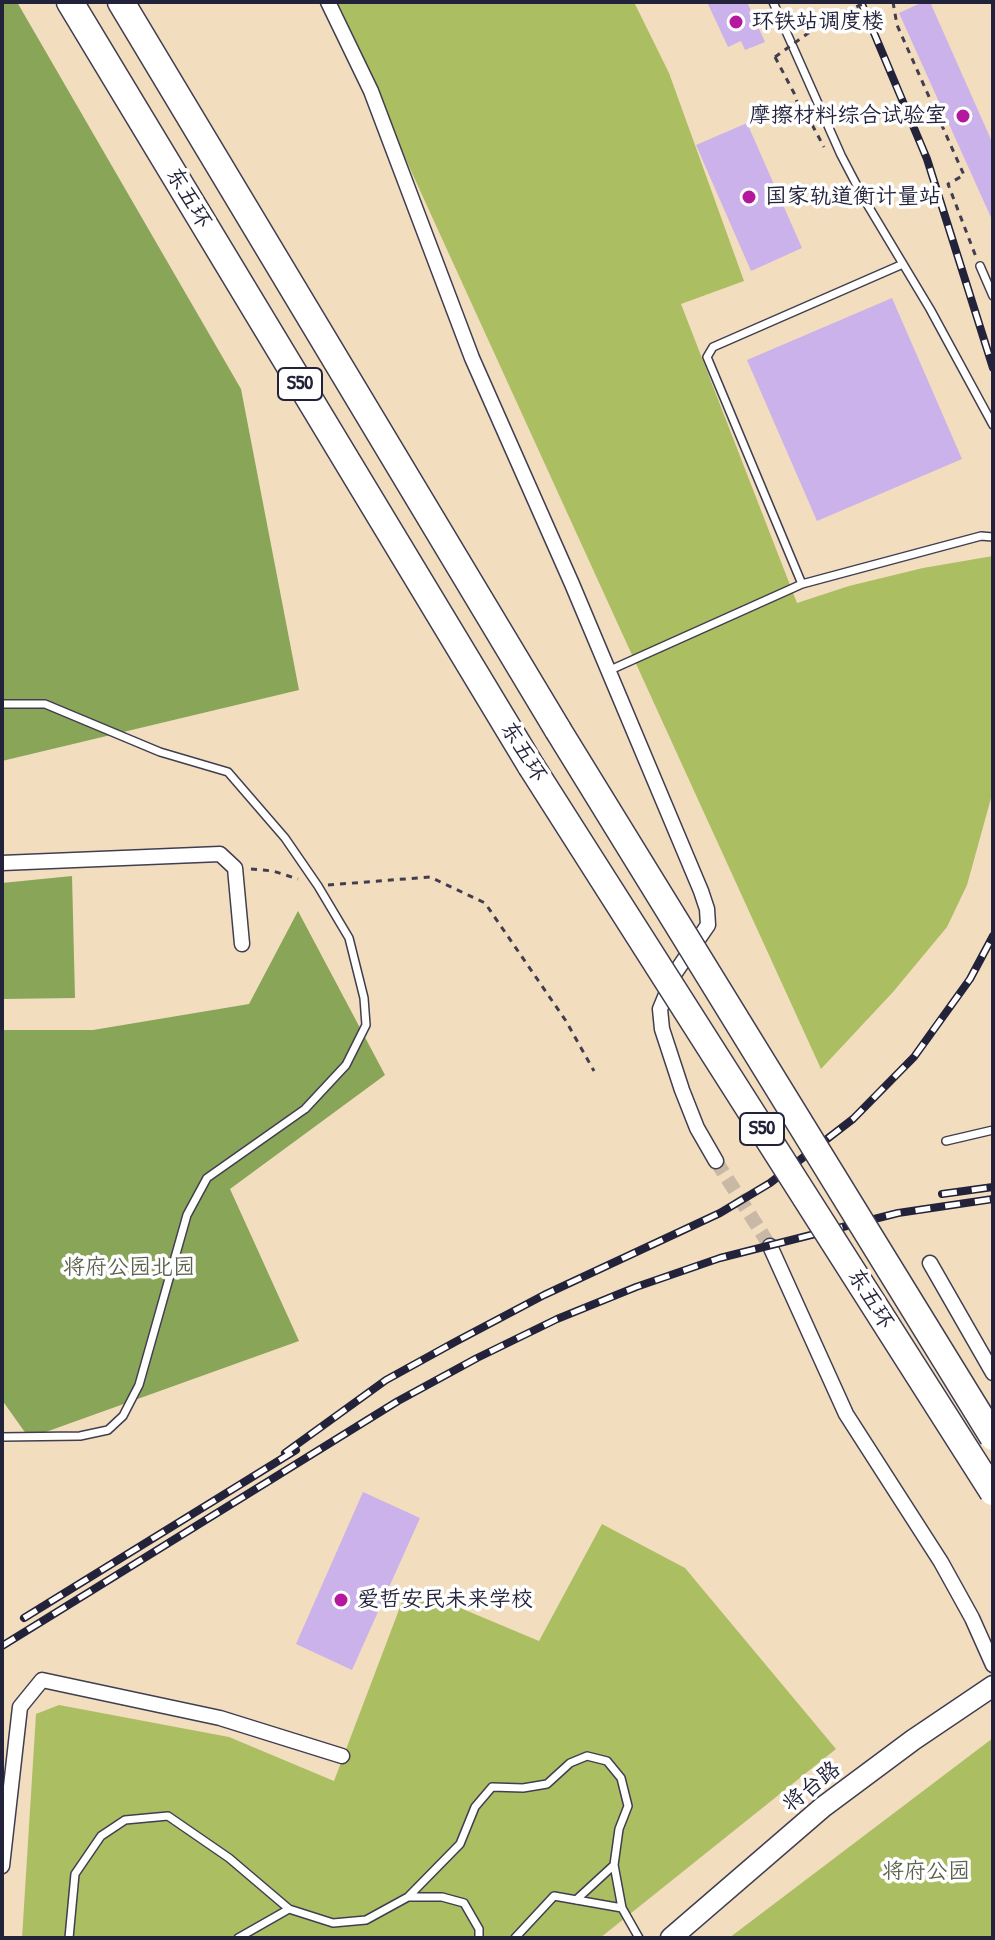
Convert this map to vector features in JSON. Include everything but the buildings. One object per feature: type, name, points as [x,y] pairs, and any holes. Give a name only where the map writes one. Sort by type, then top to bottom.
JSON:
[{"type":"highway","name":"东五环","points":[[70,2],[531,766],[993,1492]]},
{"type":"highway","name":"东五环","points":[[121,2],[558,730],[993,1437]]},
{"type":"main road","name":"将台路","points":[[671,1938],[823,1807],[993,1686]]},
{"type":"street","points":[[328,2],[371,91],[472,358],[572,584],[707,909],[708,925],[675,973],[660,1009],[662,1029],[682,1090],[697,1128],[716,1161]]},
{"type":"street","points":[[2,863],[220,854],[235,868],[242,944]]},
{"type":"street","points":[[770,1246],[846,1414],[941,1562],[972,1618],[993,1665]]},
{"type":"street","points":[[930,1263],[993,1373]]},
{"type":"street","points":[[2,1866],[20,1707],[42,1680],[220,1718],[342,1756]]},
{"type":"lane","points":[[773,2],[841,155],[993,425]]},
{"type":"lane","points":[[802,584],[707,357],[713,347],[903,264]]},
{"type":"lane","points":[[980,266],[993,296]]},
{"type":"lane","points":[[608,671],[802,584],[981,536],[993,537]]},
{"type":"lane","points":[[2,704],[45,704],[160,752],[228,772],[285,838],[349,938],[364,998],[366,1025],[346,1065],[305,1109],[207,1178],[187,1215],[139,1385],[123,1416],[108,1430],[80,1436],[2,1437]]},
{"type":"lane","points":[[946,1141],[993,1130]]},
{"type":"lane","points":[[69,1938],[75,1874],[101,1836],[125,1820],[168,1816],[229,1858],[289,1909],[333,1923],[366,1920],[408,1897],[460,1844],[475,1807],[492,1787],[523,1788],[547,1784],[570,1763],[587,1756],[607,1761],[621,1778],[628,1806],[619,1829],[614,1865],[622,1908],[639,1938]]},
{"type":"lane","points":[[576,1900],[614,1865]]},
{"type":"lane","points":[[515,1938],[554,1896],[622,1908]]},
{"type":"lane","points":[[408,1897],[442,1897],[464,1903],[479,1929],[479,1938]]},
{"type":"lane","points":[[238,1938],[289,1909]]},
{"type":"path","points":[[804,122],[794,93],[775,57],[825,21],[867,2]]},
{"type":"path","points":[[893,2],[897,25],[964,175],[948,184],[980,266]]},
{"type":"path","points":[[235,868],[273,871],[318,886],[430,877],[485,903],[566,1021],[594,1071]]},
{"type":"green space","points":[[2,2],[17,2],[241,389],[299,690],[2,761]]},
{"type":"green space","points":[[334,2],[634,2],[669,73],[744,281],[681,304],[797,603],[849,586],[923,568],[993,556],[993,791],[967,885],[947,927],[893,992],[821,1069]]},
{"type":"green space","points":[[72,876],[75,998],[2,999],[2,883]]},
{"type":"green space","name":"将府公园北园","points":[[298,911],[385,1075],[230,1189],[299,1341],[29,1438],[2,1400],[2,1030],[93,1030],[249,1004]]},
{"type":"green space","points":[[602,1524],[685,1568],[836,1749],[600,1938],[22,1938],[36,1714],[59,1705],[229,1737],[334,1781],[408,1586],[539,1641]]},
{"type":"green space","name":"将府公园","points":[[993,1738],[993,1938],[729,1938]]},
{"type":"tunnel","points":[[716,1161],[770,1246]]},
{"type":"railway","points":[[861,2],[927,159],[993,368]]},
{"type":"railway","points":[[285,1453],[386,1380],[544,1295],[720,1213],[770,1183],[853,1119],[914,1057],[970,979],[993,936]]},
{"type":"railway","points":[[942,1194],[993,1187]]},
{"type":"railway","points":[[2,1646],[398,1401],[557,1319],[720,1258],[898,1213],[993,1199]]},
{"type":"railway","points":[[24,1618],[296,1450]]},
{"type":"place","name":"环铁站调度楼","points":[[736,22]]},
{"type":"place","name":"摩擦材料综合试验室","points":[[963,116]]},
{"type":"place","name":"国家轨道衡计量站","points":[[749,197]]},
{"type":"place","name":"爱哲安民未来学校","points":[[341,1600]]}]
